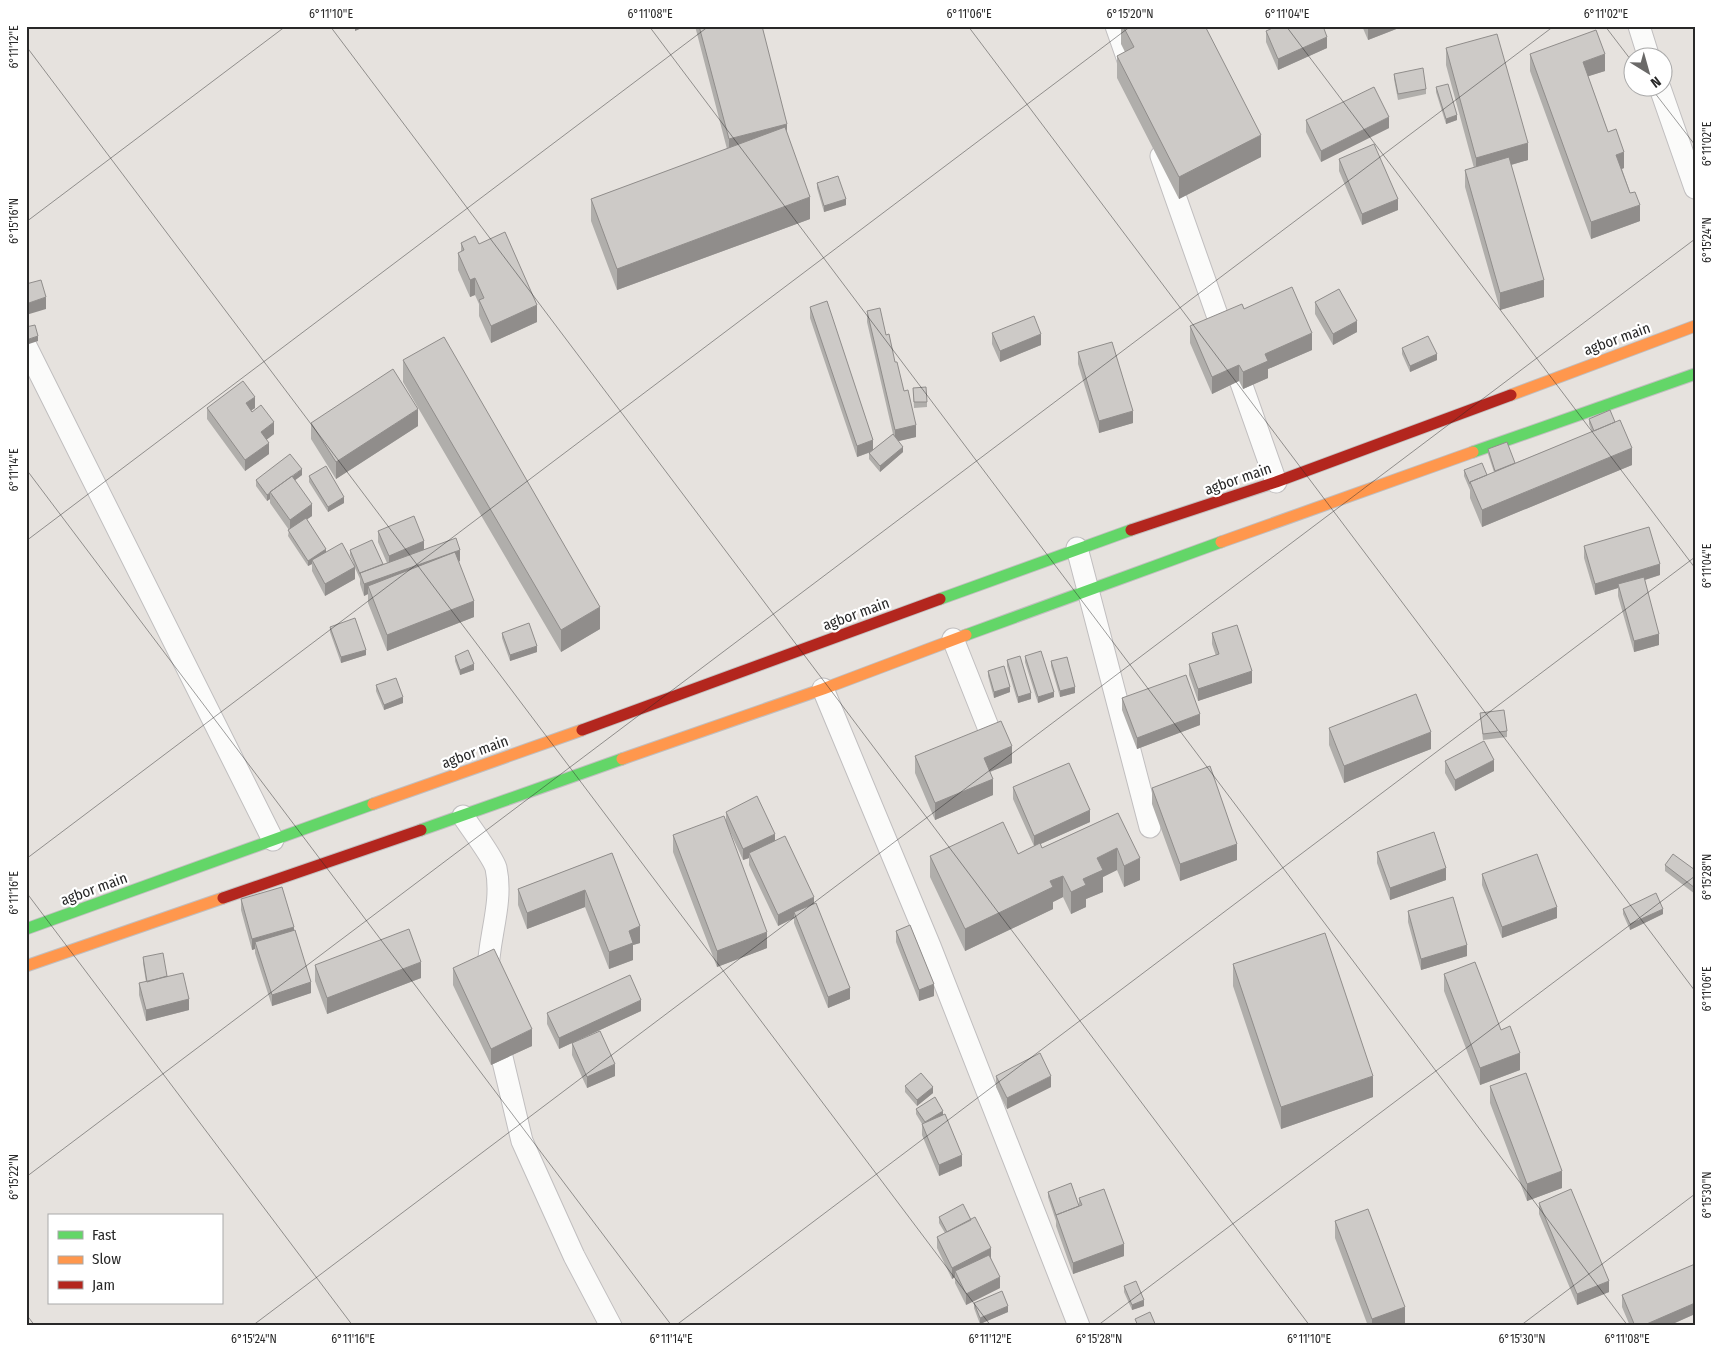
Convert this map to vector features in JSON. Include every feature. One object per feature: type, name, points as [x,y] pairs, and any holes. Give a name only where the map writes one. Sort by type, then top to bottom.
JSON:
[{"type":"main road","name":"agbor main","points":[[26,929],[734,675],[1076,548],[1276,482],[1695,326]]},
{"type":"main road","points":[[26,966],[462,816],[822,689],[1088,589],[1695,374]]},
{"type":"street","points":[[1116,26],[1136,83]]},
{"type":"street","points":[[1638,26],[1646,48]]},
{"type":"street","points":[[1664,98],[1695,188]]},
{"type":"street","points":[[1156,139],[1276,482]]},
{"type":"street","points":[[26,346],[273,840]]},
{"type":"street","points":[[1076,548],[1150,827]]},
{"type":"street","points":[[953,640],[996,746]]},
{"type":"street","points":[[822,689],[930,946],[1079,1326]]},
{"type":"street","points":[[462,816],[495,866],[498,890],[487,961],[491,1008],[522,1141],[574,1256],[611,1326]]},
{"type":"building","points":[[699,26],[762,26],[787,124],[729,139]]},
{"type":"building","points":[[1123,26],[1205,26],[1261,135],[1179,177],[1117,56],[1134,47]]},
{"type":"building","points":[[1277,26],[1323,26],[1327,37],[1278,59],[1266,31]]},
{"type":"building","points":[[1596,30],[1605,54],[1583,62],[1608,132],[1616,129],[1624,152],[1616,155],[1630,193],[1635,192],[1640,205],[1591,222],[1530,54]]},
{"type":"building","points":[[1497,34],[1528,143],[1476,158],[1446,48]]},
{"type":"building","points":[[1423,68],[1426,89],[1398,94],[1394,74]]},
{"type":"building","points":[[1448,84],[1457,115],[1446,119],[1436,87]]},
{"type":"building","points":[[1374,87],[1389,117],[1321,151],[1306,120]]},
{"type":"building","points":[[785,127],[810,197],[617,269],[591,199]]},
{"type":"building","points":[[1374,144],[1398,199],[1362,214],[1339,159]]},
{"type":"building","points":[[1509,157],[1544,280],[1500,293],[1465,170]]},
{"type":"building","points":[[838,176],[846,199],[824,206],[817,183]]},
{"type":"building","points":[[505,232],[537,305],[491,326],[479,300],[484,298],[475,278],[470,280],[458,253],[464,250],[461,243],[475,236],[479,244]]},
{"type":"building","points":[[41,280],[46,297],[26,304],[26,284]]},
{"type":"building","points":[[1292,287],[1312,333],[1265,354],[1268,361],[1243,372],[1239,365],[1212,377],[1190,326],[1242,304],[1244,309]]},
{"type":"building","points":[[1339,289],[1357,321],[1333,334],[1315,302]]},
{"type":"building","points":[[827,301],[873,440],[857,446],[810,307]]},
{"type":"building","points":[[880,308],[886,335],[889,334],[904,391],[908,390],[916,425],[895,430],[867,311]]},
{"type":"building","points":[[1034,316],[1041,334],[1000,351],[992,333]]},
{"type":"building","points":[[35,325],[38,336],[26,340],[26,327]]},
{"type":"building","points":[[1428,336],[1437,354],[1410,366],[1402,348]]},
{"type":"building","points":[[444,337],[600,607],[561,630],[403,360]]},
{"type":"building","points":[[1112,342],[1133,411],[1099,421],[1078,352]]},
{"type":"building","points":[[393,369],[418,409],[336,462],[311,423]]},
{"type":"building","points":[[243,381],[255,397],[246,403],[252,412],[261,405],[274,422],[261,432],[269,443],[245,460],[207,408]]},
{"type":"building","points":[[926,387],[927,402],[914,402],[913,388]]},
{"type":"building","points":[[1610,410],[1615,422],[1594,431],[1589,419]]},
{"type":"building","points":[[1620,420],[1632,448],[1482,510],[1470,482]]},
{"type":"building","points":[[893,434],[903,447],[880,466],[869,453]]},
{"type":"building","points":[[1507,442],[1515,463],[1495,471],[1488,449]]},
{"type":"building","points":[[290,454],[302,469],[267,495],[256,480]]},
{"type":"building","points":[[1482,463],[1487,475],[1470,482],[1470,484],[1464,470]]},
{"type":"building","points":[[326,466],[344,497],[328,507],[309,476]]},
{"type":"building","points":[[292,476],[312,504],[290,520],[270,492]]},
{"type":"building","points":[[414,516],[424,541],[389,556],[378,531]]},
{"type":"building","points":[[306,518],[326,549],[308,561],[288,530]]},
{"type":"building","points":[[1649,527],[1660,564],[1595,584],[1584,546]]},
{"type":"building","points":[[456,538],[460,550],[364,584],[360,573]]},
{"type":"building","points":[[372,540],[383,564],[360,574],[350,550]]},
{"type":"building","points":[[342,543],[355,567],[325,584],[312,560]]},
{"type":"building","points":[[455,552],[474,601],[387,635],[368,586]]},
{"type":"building","points":[[1644,577],[1659,634],[1634,641],[1618,584]]},
{"type":"building","points":[[355,618],[366,650],[341,657],[330,627]]},
{"type":"building","points":[[529,623],[537,646],[510,655],[502,633]]},
{"type":"building","points":[[1237,625],[1252,671],[1198,689],[1189,664],[1219,654],[1212,633]]},
{"type":"building","points":[[468,650],[474,664],[460,670],[455,656]]},
{"type":"building","points":[[1041,651],[1054,692],[1038,697],[1025,656]]},
{"type":"building","points":[[1020,656],[1031,693],[1018,697],[1007,660]]},
{"type":"building","points":[[1067,657],[1075,687],[1060,691],[1051,661]]},
{"type":"building","points":[[1004,666],[1010,687],[994,692],[988,671]]},
{"type":"building","points":[[1186,675],[1200,714],[1137,738],[1122,698]]},
{"type":"building","points":[[396,678],[403,697],[384,705],[376,685]]},
{"type":"building","points":[[1416,694],[1431,732],[1344,766],[1329,728]]},
{"type":"building","points":[[1504,710],[1507,731],[1483,734],[1480,713]]},
{"type":"building","points":[[1001,721],[1012,746],[984,758],[993,779],[935,803],[915,756]]},
{"type":"building","points":[[1484,741],[1494,760],[1455,780],[1445,761]]},
{"type":"building","points":[[1069,763],[1090,810],[1034,836],[1013,787]]},
{"type":"building","points":[[1210,766],[1237,844],[1180,864],[1152,788]]},
{"type":"building","points":[[757,796],[775,834],[743,849],[726,812]]},
{"type":"building","points":[[1118,813],[1140,858],[1124,866],[1117,848],[1097,858],[1103,870],[1083,879],[1086,885],[1071,892],[1063,876],[1050,881],[1053,887],[965,929],[930,856],[1003,822],[1018,854],[1040,843],[1042,848]]},
{"type":"building","points":[[724,816],[767,932],[717,951],[673,835]]},
{"type":"building","points":[[1434,832],[1446,868],[1390,888],[1377,852]]},
{"type":"building","points":[[785,836],[814,897],[778,915],[749,853]]},
{"type":"building","points":[[612,853],[640,926],[629,931],[633,943],[609,952],[585,890],[527,913],[518,889]]},
{"type":"building","points":[[1537,854],[1557,907],[1502,927],[1482,874]]},
{"type":"building","points":[[1673,854],[1695,870],[1695,888],[1665,865]]},
{"type":"building","points":[[282,887],[294,927],[252,939],[241,899]]},
{"type":"building","points":[[1656,893],[1663,909],[1630,924],[1623,909]]},
{"type":"building","points":[[1453,897],[1467,945],[1421,959],[1408,911]]},
{"type":"building","points":[[816,903],[850,988],[828,997],[794,912]]},
{"type":"building","points":[[910,925],[934,984],[919,990],[896,931]]},
{"type":"building","points":[[409,929],[421,962],[327,998],[315,965]]},
{"type":"building","points":[[295,930],[311,982],[272,995],[255,942]]},
{"type":"building","points":[[1325,933],[1373,1076],[1281,1107],[1233,964]]},
{"type":"building","points":[[494,949],[532,1029],[491,1049],[453,968]]},
{"type":"building","points":[[163,953],[167,976],[147,982],[143,957]]},
{"type":"building","points":[[1475,962],[1501,1030],[1510,1026],[1520,1053],[1480,1068],[1444,974]]},
{"type":"building","points":[[183,973],[189,999],[146,1010],[139,983]]},
{"type":"building","points":[[630,975],[641,1000],[559,1038],[547,1013]]},
{"type":"building","points":[[600,1031],[615,1064],[587,1077],[572,1043]]},
{"type":"building","points":[[1040,1053],[1051,1076],[1007,1098],[996,1076]]},
{"type":"building","points":[[921,1073],[933,1087],[917,1100],[905,1086]]},
{"type":"building","points":[[1526,1073],[1562,1171],[1527,1184],[1490,1086]]},
{"type":"building","points":[[935,1097],[943,1111],[925,1122],[916,1109]]},
{"type":"building","points":[[945,1114],[962,1155],[939,1165],[922,1124]]},
{"type":"building","points":[[1071,1183],[1079,1206],[1056,1215],[1048,1192]]},
{"type":"building","points":[[1104,1189],[1124,1244],[1073,1263],[1056,1215],[1082,1205],[1079,1198]]},
{"type":"building","points":[[1571,1189],[1609,1281],[1577,1294],[1539,1203]]},
{"type":"building","points":[[963,1204],[971,1220],[947,1232],[939,1217]]},
{"type":"building","points":[[1368,1209],[1405,1307],[1372,1319],[1335,1221]]},
{"type":"building","points":[[975,1217],[991,1248],[952,1268],[937,1237]]},
{"type":"building","points":[[989,1255],[1000,1277],[966,1294],[955,1271]]},
{"type":"building","points":[[1695,1264],[1695,1303],[1642,1326],[1635,1326],[1622,1295]]},
{"type":"building","points":[[1136,1281],[1144,1300],[1132,1305],[1124,1286]]},
{"type":"building","points":[[1002,1291],[1008,1306],[980,1318],[974,1303]]},
{"type":"building","points":[[1150,1312],[1156,1326],[1138,1326],[1135,1319]]},
{"type":"traffic: fast","points":[[1473,452],[1695,374]]},
{"type":"traffic: fast","points":[[940,599],[1131,530]]},
{"type":"traffic: fast","points":[[966,635],[1221,542]]},
{"type":"traffic: fast","points":[[421,830],[622,759]]},
{"type":"traffic: fast","points":[[26,929],[373,804]]},
{"type":"traffic: slow","points":[[1511,395],[1695,326]]},
{"type":"traffic: slow","points":[[1221,542],[1473,452]]},
{"type":"traffic: slow","points":[[622,759],[823,689],[966,635]]},
{"type":"traffic: slow","points":[[373,804],[582,730]]},
{"type":"traffic: slow","points":[[26,966],[223,898]]},
{"type":"traffic: jam","points":[[1131,530],[1276,482],[1511,395]]},
{"type":"traffic: jam","points":[[582,730],[940,599]]},
{"type":"traffic: jam","points":[[223,898],[421,830]]}]
